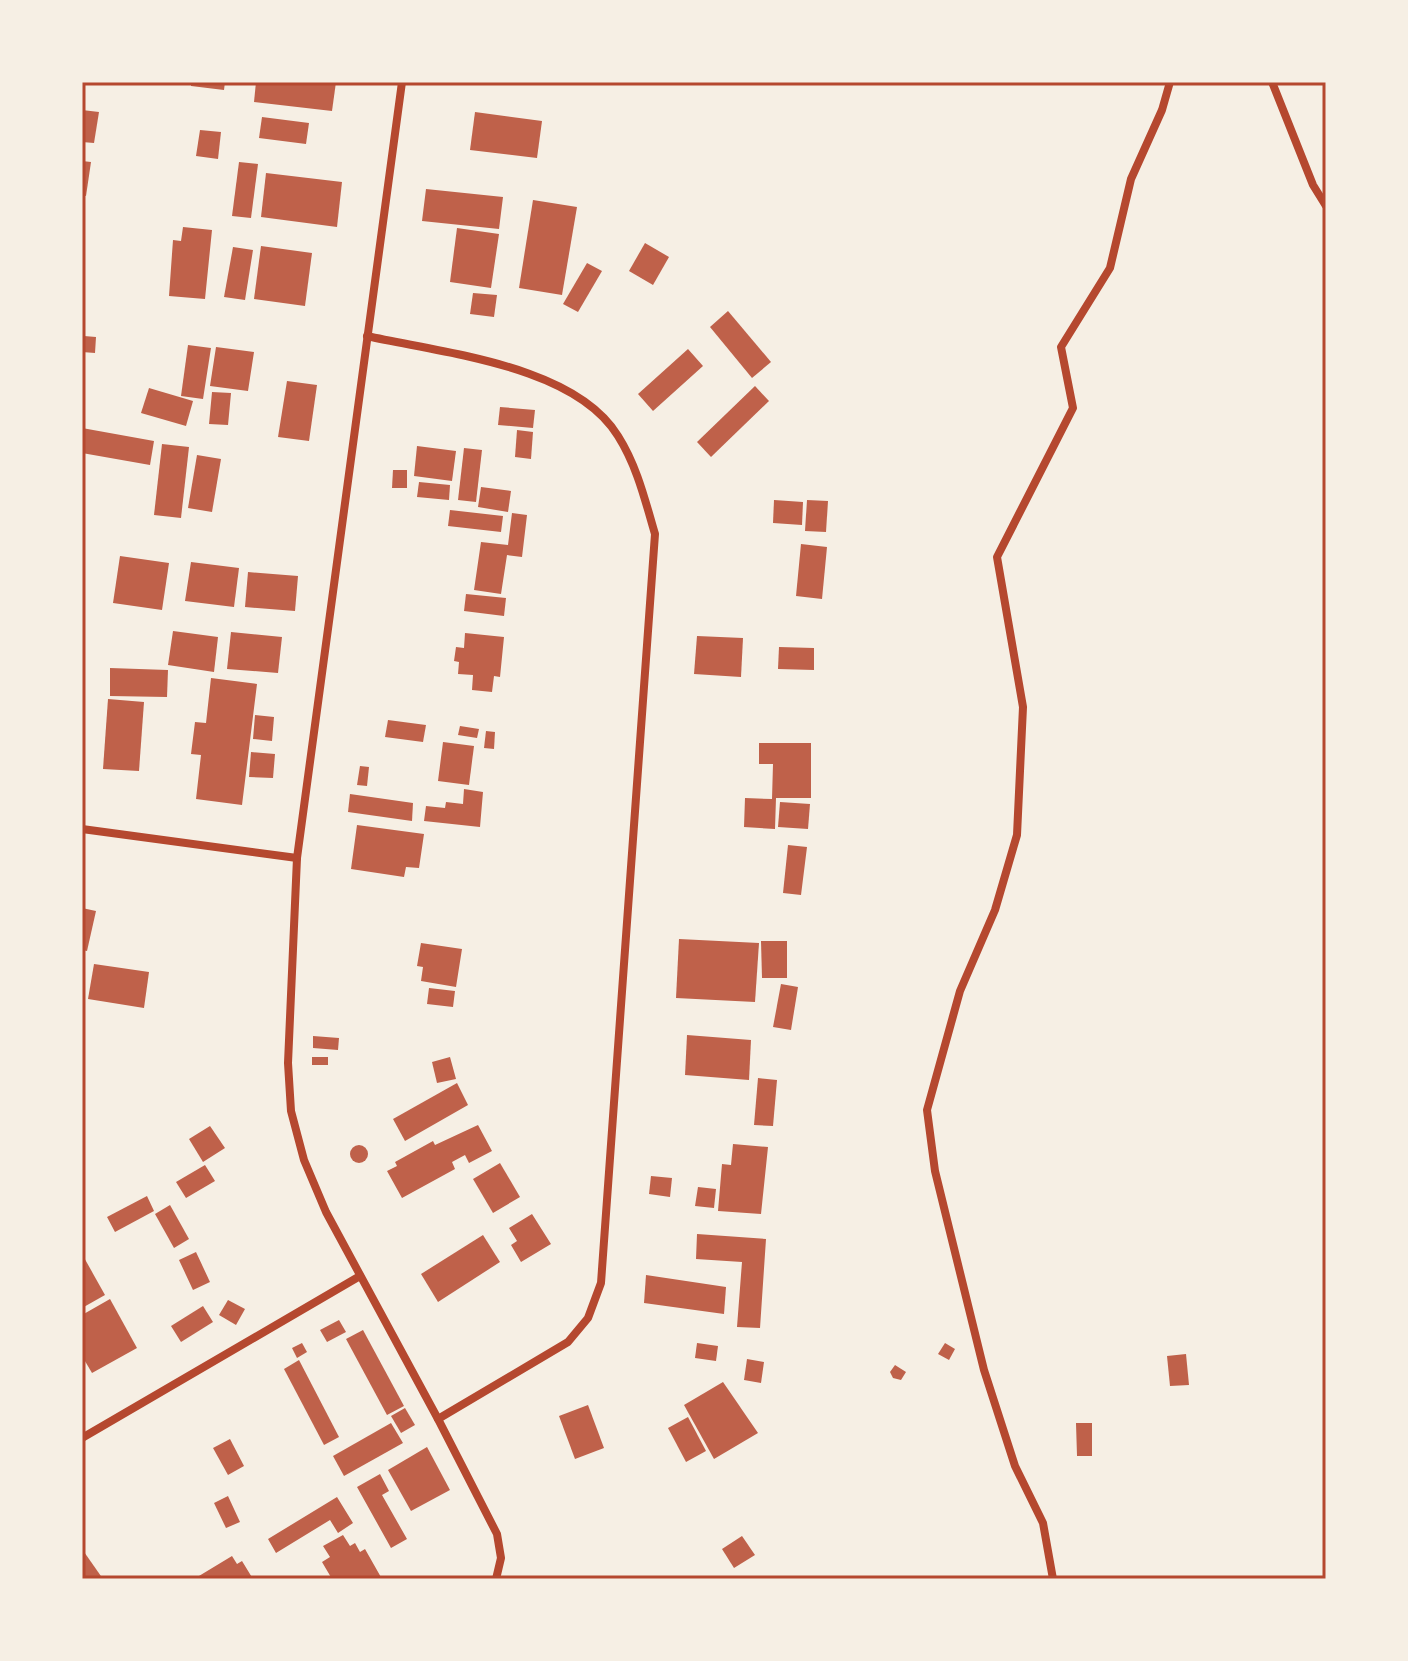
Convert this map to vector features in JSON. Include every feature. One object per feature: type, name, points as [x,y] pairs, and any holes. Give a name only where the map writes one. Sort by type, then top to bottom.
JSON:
[{"type":"street","points":[[402,82],[297,858],[288,1063],[291,1111],[315,1186],[497,1534],[501,1558],[496,1579]]},
{"type":"street","points":[[1053,1579],[1043,1523],[1015,1466],[984,1370],[935,1171],[927,1110],[960,991],[995,910],[1017,835],[1023,707],[997,557],[1073,408],[1061,347],[1110,268],[1131,179],[1162,110],[1170,82]]},
{"type":"street","points":[[1272,82],[1313,185],[1326,206]]},
{"type":"street","points":[[367,336],[525,372],[588,403],[617,434],[639,480],[655,534],[601,1283],[588,1318],[568,1342],[438,1419]]},
{"type":"street","points":[[82,829],[297,858]]},
{"type":"street","points":[[82,1438],[360,1276]]},
{"type":"building","points":[[191,82],[225,82],[224,90],[191,86]]},
{"type":"building","points":[[256,82],[336,82],[332,111],[254,102]]},
{"type":"building","points":[[82,110],[99,112],[94,143],[82,142]]},
{"type":"building","points":[[475,112],[542,121],[537,158],[470,150]]},
{"type":"building","points":[[262,117],[309,123],[306,144],[259,138]]},
{"type":"building","points":[[200,130],[221,132],[218,159],[196,156]]},
{"type":"building","points":[[82,161],[91,162],[86,196],[82,195]]},
{"type":"building","points":[[239,162],[258,164],[251,218],[232,216]]},
{"type":"building","points":[[266,173],[342,182],[337,227],[261,217]]},
{"type":"building","points":[[426,189],[503,197],[499,229],[422,221]]},
{"type":"building","points":[[533,200],[577,207],[562,295],[519,288]]},
{"type":"building","points":[[183,227],[212,230],[205,299],[169,296],[173,240],[181,241]]},
{"type":"building","points":[[457,228],[499,234],[491,288],[450,282]]},
{"type":"building","points":[[645,243],[669,257],[653,285],[629,271]]},
{"type":"building","points":[[261,246],[312,253],[305,306],[254,299]]},
{"type":"building","points":[[233,247],[253,250],[245,300],[224,297]]},
{"type":"building","points":[[587,263],[602,271],[578,312],[563,304]]},
{"type":"building","points":[[473,293],[497,295],[494,317],[470,314]]},
{"type":"building","points":[[728,311],[771,362],[752,378],[710,327]]},
{"type":"building","points":[[84,336],[96,337],[95,353],[82,352]]},
{"type":"building","points":[[188,345],[211,348],[203,399],[181,396]]},
{"type":"building","points":[[216,347],[254,352],[248,391],[210,386]]},
{"type":"building","points":[[688,349],[703,366],[653,411],[638,394]]},
{"type":"building","points":[[287,381],[317,385],[309,441],[278,437]]},
{"type":"building","points":[[755,386],[769,401],[711,457],[697,442]]},
{"type":"building","points":[[149,388],[193,401],[186,426],[141,413]]},
{"type":"building","points":[[212,392],[231,393],[228,425],[209,424]]},
{"type":"building","points":[[500,407],[535,410],[533,428],[498,425]]},
{"type":"building","points":[[82,428],[154,441],[150,465],[82,453]]},
{"type":"building","points":[[517,430],[533,432],[531,459],[515,457]]},
{"type":"building","points":[[162,444],[189,447],[181,518],[154,515]]},
{"type":"building","points":[[417,446],[456,451],[452,481],[414,476]]},
{"type":"building","points":[[464,448],[482,450],[476,502],[458,500]]},
{"type":"building","points":[[197,455],[221,459],[212,512],[188,508]]},
{"type":"building","points":[[393,470],[407,470],[407,488],[392,488]]},
{"type":"building","points":[[419,482],[450,485],[449,500],[417,497]]},
{"type":"building","points":[[481,487],[511,491],[508,512],[478,507]]},
{"type":"building","points":[[774,500],[803,502],[802,525],[773,523]]},
{"type":"building","points":[[807,500],[828,501],[826,532],[805,531]]},
{"type":"building","points":[[450,510],[503,516],[501,532],[448,526]]},
{"type":"building","points":[[512,513],[527,515],[522,557],[507,555],[501,594],[474,590],[481,542],[508,545]]},
{"type":"building","points":[[801,544],[827,547],[822,599],[796,596]]},
{"type":"building","points":[[120,556],[169,563],[162,610],[113,603]]},
{"type":"building","points":[[191,562],[239,568],[234,607],[185,601]]},
{"type":"building","points":[[248,572],[298,576],[295,611],[245,607]]},
{"type":"building","points":[[466,594],[506,598],[504,616],[464,611]]},
{"type":"building","points":[[173,631],[218,637],[214,672],[168,665]]},
{"type":"building","points":[[231,632],[282,637],[278,673],[227,669]]},
{"type":"building","points":[[465,633],[504,637],[500,677],[494,676],[492,692],[472,690],[473,675],[458,674],[459,662],[454,661],[456,647],[464,648]]},
{"type":"building","points":[[697,636],[743,638],[741,677],[694,674]]},
{"type":"building","points":[[779,647],[814,648],[814,670],[778,669]]},
{"type":"building","points":[[110,668],[168,670],[167,697],[110,696]]},
{"type":"building","points":[[211,678],[257,684],[242,805],[196,799],[201,755],[191,754],[195,722],[206,723]]},
{"type":"building","points":[[108,699],[144,702],[139,771],[103,769]]},
{"type":"building","points":[[255,715],[274,717],[272,741],[253,739]]},
{"type":"building","points":[[388,720],[426,725],[423,742],[385,737]]},
{"type":"building","points":[[460,726],[479,729],[477,738],[458,735]]},
{"type":"building","points":[[486,731],[495,732],[494,749],[484,748]]},
{"type":"building","points":[[443,742],[474,746],[469,785],[438,781]]},
{"type":"building","points":[[759,743],[811,743],[811,798],[776,798],[775,829],[744,827],[745,798],[772,799],[773,764],[759,764]]},
{"type":"building","points":[[251,752],[275,754],[273,778],[249,777]]},
{"type":"building","points":[[360,766],[369,767],[367,786],[357,785]]},
{"type":"building","points":[[464,789],[483,792],[480,827],[424,821],[426,806],[445,808],[446,802],[463,804]]},
{"type":"building","points":[[350,794],[413,803],[412,821],[348,812]]},
{"type":"building","points":[[780,802],[810,804],[808,829],[778,827]]},
{"type":"building","points":[[357,825],[424,834],[419,868],[406,867],[404,877],[351,869]]},
{"type":"building","points":[[788,845],[807,847],[801,895],[783,893]]},
{"type":"building","points":[[82,908],[96,911],[87,951],[82,950]]},
{"type":"building","points":[[679,939],[759,943],[755,1002],[676,998]]},
{"type":"building","points":[[761,941],[787,941],[787,978],[762,978]]},
{"type":"building","points":[[421,943],[462,949],[456,987],[421,981],[423,967],[417,966]]},
{"type":"building","points":[[94,964],[149,972],[144,1008],[88,999]]},
{"type":"building","points":[[781,984],[798,987],[791,1030],[773,1027]]},
{"type":"building","points":[[429,988],[455,991],[453,1007],[427,1004]]},
{"type":"building","points":[[687,1035],[751,1040],[749,1080],[685,1075]]},
{"type":"building","points":[[313,1036],[339,1038],[338,1050],[313,1048]]},
{"type":"building","points":[[312,1057],[328,1057],[328,1065],[312,1065]]},
{"type":"building","points":[[450,1057],[456,1079],[437,1083],[432,1062]]},
{"type":"building","points":[[758,1078],[777,1080],[773,1126],[754,1125]]},
{"type":"building","points":[[457,1083],[468,1105],[405,1141],[393,1119]]},
{"type":"building","points":[[478,1125],[492,1151],[469,1163],[465,1155],[452,1162],[455,1169],[402,1198],[387,1171],[397,1166],[395,1162],[433,1141],[435,1145]]},
{"type":"building","points":[[210,1126],[225,1148],[203,1162],[189,1139]]},
{"type":"building","points":[[733,1144],[768,1147],[761,1214],[718,1211],[722,1164],[731,1165]]},
{"type":"building","points":[[359,1145],[368,1154],[359,1163],[350,1154]]},
{"type":"building","points":[[500,1163],[520,1197],[493,1213],[473,1179]]},
{"type":"building","points":[[205,1165],[215,1181],[186,1198],[176,1182]]},
{"type":"building","points":[[651,1176],[672,1178],[670,1197],[649,1194]]},
{"type":"building","points":[[698,1187],[716,1189],[714,1208],[695,1206]]},
{"type":"building","points":[[147,1196],[154,1211],[115,1232],[107,1217]]},
{"type":"building","points":[[170,1205],[189,1239],[174,1248],[155,1214]]},
{"type":"building","points":[[532,1214],[551,1244],[521,1262],[511,1245],[517,1241],[509,1228]]},
{"type":"building","points":[[697,1234],[766,1239],[760,1328],[737,1327],[742,1262],[696,1259]]},
{"type":"building","points":[[483,1235],[500,1262],[438,1302],[421,1274]]},
{"type":"building","points":[[196,1252],[210,1282],[193,1290],[179,1260]]},
{"type":"building","points":[[82,1254],[105,1295],[82,1308]]},
{"type":"building","points":[[646,1275],[726,1287],[724,1314],[644,1303]]},
{"type":"building","points":[[110,1299],[137,1348],[92,1373],[82,1356],[82,1315]]},
{"type":"building","points":[[228,1300],[245,1309],[236,1325],[219,1315]]},
{"type":"building","points":[[203,1306],[213,1322],[181,1342],[171,1326]]},
{"type":"building","points":[[339,1320],[346,1332],[327,1342],[320,1330]]},
{"type":"building","points":[[363,1330],[404,1406],[387,1415],[346,1339]]},
{"type":"building","points":[[302,1343],[307,1352],[297,1358],[292,1348]]},
{"type":"building","points":[[697,1343],[718,1346],[716,1361],[695,1358]]},
{"type":"building","points":[[945,1343],[955,1349],[949,1360],[938,1354]]},
{"type":"building","points":[[1186,1354],[1189,1385],[1170,1386],[1167,1356]]},
{"type":"building","points":[[747,1359],[764,1362],[761,1383],[744,1380]]},
{"type":"building","points":[[299,1360],[339,1437],[324,1445],[284,1369]]},
{"type":"building","points":[[895,1365],[906,1372],[901,1380],[893,1378],[890,1372]]},
{"type":"building","points":[[723,1382],[758,1433],[714,1459],[684,1405]]},
{"type":"building","points":[[588,1405],[604,1448],[575,1459],[559,1416]]},
{"type":"building","points":[[405,1408],[415,1425],[401,1433],[391,1416]]},
{"type":"building","points":[[688,1417],[706,1451],[686,1462],[668,1428]]},
{"type":"building","points":[[391,1423],[403,1443],[344,1476],[333,1456]]},
{"type":"building","points":[[1076,1423],[1092,1423],[1092,1456],[1077,1456]]},
{"type":"building","points":[[230,1439],[244,1466],[228,1475],[213,1448]]},
{"type":"building","points":[[427,1447],[450,1490],[411,1511],[388,1470]]},
{"type":"building","points":[[380,1474],[389,1491],[382,1495],[407,1539],[391,1548],[357,1487]]},
{"type":"building","points":[[228,1496],[240,1522],[226,1528],[214,1503]]},
{"type":"building","points":[[337,1497],[353,1523],[338,1533],[330,1520],[276,1553],[268,1539]]},
{"type":"building","points":[[343,1535],[350,1546],[355,1543],[360,1552],[365,1549],[382,1579],[332,1579],[322,1562],[330,1557],[323,1546]]},
{"type":"building","points":[[742,1536],[755,1555],[734,1568],[722,1549]]},
{"type":"building","points":[[82,1549],[103,1579],[82,1579]]},
{"type":"building","points":[[232,1556],[237,1564],[242,1561],[253,1579],[194,1579]]}]
